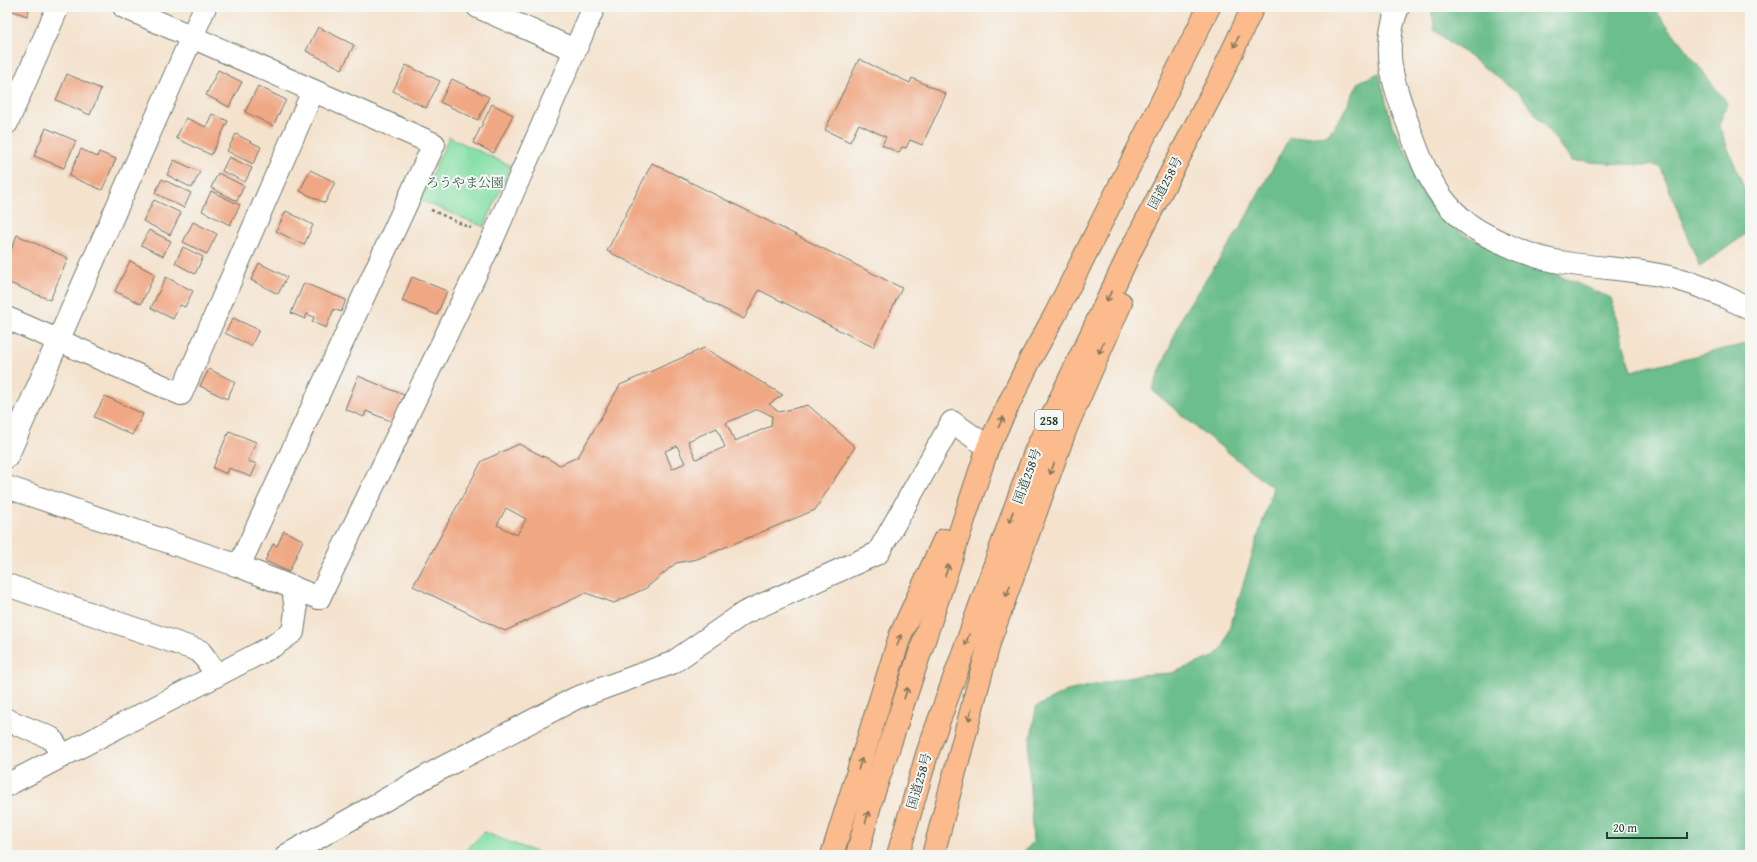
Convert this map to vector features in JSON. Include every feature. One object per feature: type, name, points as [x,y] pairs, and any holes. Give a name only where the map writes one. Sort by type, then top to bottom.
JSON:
[{"type":"highway","points":[[832,855],[900,636],[1031,358],[1058,308],[1209,7]]},
{"type":"highway","name":"国道258号","points":[[898,855],[927,754],[1035,452],[1131,250],[1218,82],[1253,7]]},
{"type":"highway","points":[[933,855],[990,640],[1066,428],[1218,82]]},
{"type":"highway","points":[[857,855],[871,801],[988,447]]},
{"type":"street","points":[[7,123],[58,7]]},
{"type":"street","points":[[124,7],[434,144],[239,566]]},
{"type":"street","points":[[7,457],[204,7]]},
{"type":"street","points":[[478,7],[575,50]]},
{"type":"street","points":[[7,487],[239,566],[319,598],[493,238],[594,7]]},
{"type":"street","points":[[1398,7],[1392,26],[1389,50],[1390,69],[1397,95],[1421,160],[1437,189],[1458,216],[1478,230],[1521,251],[1565,263],[1629,269],[1677,279],[1702,287],[1750,308]]},
{"type":"street","points":[[7,318],[181,394],[313,91]]},
{"type":"street","points":[[287,855],[438,770],[576,698],[672,664],[744,612],[878,553],[952,422],[988,447]]},
{"type":"street","points":[[7,585],[200,651],[217,676]]},
{"type":"street","points":[[7,785],[273,646],[293,632],[296,612],[293,588]]},
{"type":"street","points":[[7,720],[51,738],[64,756]]},
{"type":"path","points":[[409,200],[493,238]]},
{"type":"green space","points":[[1431,7],[1653,7],[1727,103],[1719,126],[1750,203],[1750,231],[1700,267],[1660,166],[1572,161],[1520,94],[1435,31]]},
{"type":"green space","points":[[1379,73],[1392,125],[1428,194],[1464,235],[1611,298],[1631,371],[1750,343],[1750,855],[1021,855],[1033,842],[1028,756],[1036,707],[1067,691],[1140,675],[1172,673],[1213,657],[1224,646],[1273,488],[1152,390],[1184,312],[1239,230],[1289,138],[1328,135],[1341,117],[1359,82]]},
{"type":"green space","name":"ろうやま公園","points":[[449,137],[511,166],[484,227],[420,200]]},
{"type":"green space","points":[[484,832],[543,855],[462,855]]},
{"type":"building","points":[[7,7],[30,7],[27,16],[7,9]]},
{"type":"building","points":[[318,27],[354,45],[342,69],[306,51]]},
{"type":"building","points":[[859,59],[910,83],[912,78],[946,94],[922,145],[910,140],[906,148],[902,147],[899,153],[882,145],[886,137],[859,124],[850,142],[825,130]]},
{"type":"building","points":[[406,65],[440,81],[426,108],[393,91]]},
{"type":"building","points":[[218,70],[242,82],[229,107],[206,95]]},
{"type":"building","points":[[67,74],[101,89],[90,115],[56,100]]},
{"type":"building","points":[[452,79],[489,97],[478,120],[440,102]]},
{"type":"building","points":[[258,86],[286,100],[273,126],[245,112]]},
{"type":"building","points":[[492,104],[513,115],[494,153],[473,143]]},
{"type":"building","points":[[212,114],[228,121],[211,155],[176,138],[186,118],[206,127]]},
{"type":"building","points":[[46,128],[76,141],[64,168],[34,156]]},
{"type":"building","points":[[236,134],[261,147],[253,164],[227,151]]},
{"type":"building","points":[[81,149],[97,157],[99,152],[116,159],[102,190],[69,176]]},
{"type":"building","points":[[229,157],[252,168],[245,182],[222,171]]},
{"type":"building","points":[[174,160],[200,172],[192,188],[167,175]]},
{"type":"building","points":[[652,163],[902,288],[873,347],[759,290],[744,319],[607,251]]},
{"type":"building","points":[[310,170],[335,182],[325,203],[300,191]]},
{"type":"building","points":[[218,173],[244,186],[237,201],[211,188]]},
{"type":"building","points":[[162,179],[191,193],[184,208],[155,193]]},
{"type":"building","points":[[211,191],[240,205],[230,225],[202,211]]},
{"type":"building","points":[[154,200],[181,213],[170,235],[143,221]]},
{"type":"building","points":[[286,211],[313,225],[304,245],[276,231]]},
{"type":"building","points":[[193,222],[217,234],[207,254],[183,242]]},
{"type":"building","points":[[149,230],[171,241],[163,256],[141,245]]},
{"type":"building","points":[[17,235],[68,258],[50,300],[7,282],[7,248],[11,250]]},
{"type":"building","points":[[183,247],[203,257],[195,274],[175,263]]},
{"type":"building","points":[[130,261],[155,274],[141,304],[115,291]]},
{"type":"building","points":[[259,263],[287,277],[278,294],[251,280]]},
{"type":"building","points":[[166,277],[193,291],[185,307],[180,305],[173,319],[151,308]]},
{"type":"building","points":[[412,277],[447,291],[437,315],[402,301]]},
{"type":"building","points":[[304,283],[346,300],[341,312],[334,309],[326,328],[312,322],[314,317],[307,314],[305,319],[291,313]]},
{"type":"building","points":[[233,318],[259,330],[251,346],[225,333]]},
{"type":"building","points":[[704,348],[783,395],[769,404],[779,412],[808,405],[855,447],[815,510],[697,559],[676,563],[646,588],[614,603],[586,593],[505,631],[413,586],[482,461],[519,444],[560,465],[578,457],[620,385]],"holes":[[[758,409],[772,416],[771,426],[735,441],[726,423]],[[717,428],[725,447],[696,459],[688,441]],[[677,446],[685,463],[672,469],[665,451]],[[506,508],[526,519],[517,535],[497,525]]]},
{"type":"building","points":[[209,369],[235,382],[227,399],[200,386]]},
{"type":"building","points":[[358,376],[404,395],[393,422],[366,411],[364,417],[345,409]]},
{"type":"building","points":[[105,396],[143,414],[132,435],[94,417]]},
{"type":"building","points":[[229,431],[256,442],[248,461],[257,464],[251,477],[229,468],[227,474],[213,468]]},
{"type":"building","points":[[284,531],[303,540],[289,572],[265,561],[273,544],[277,546]]}]
